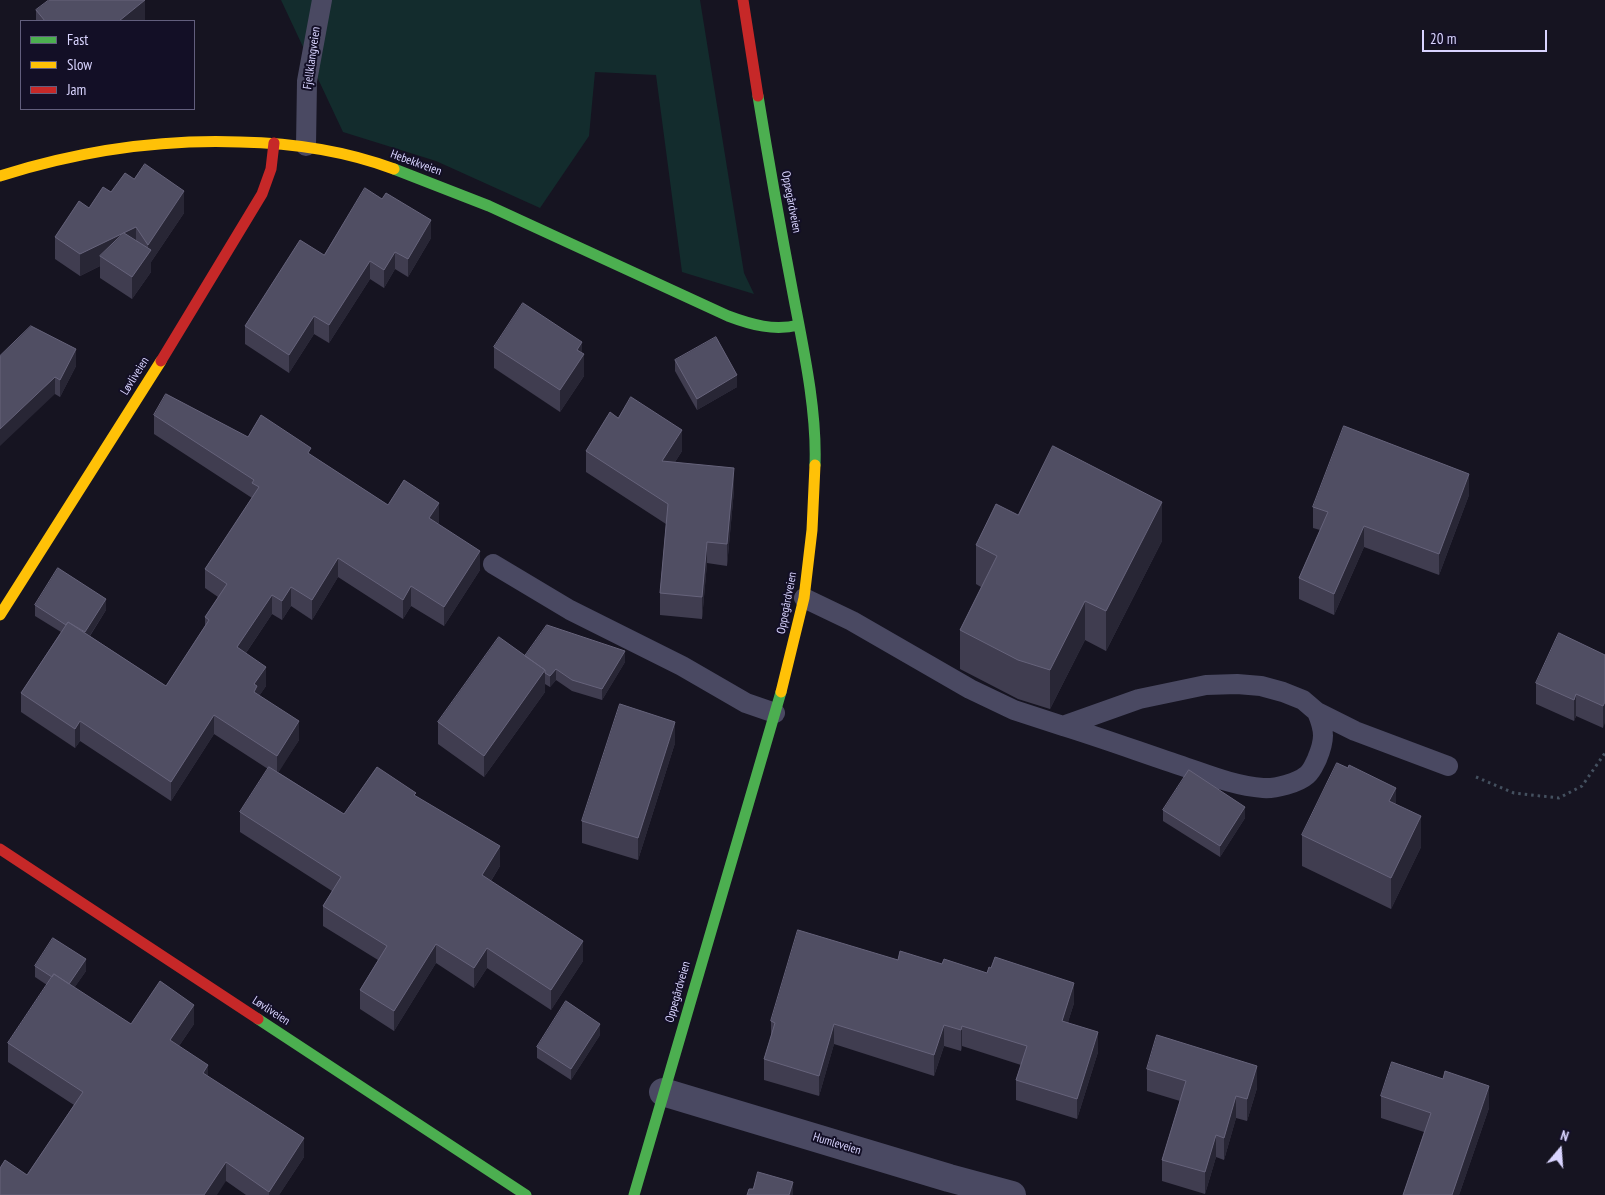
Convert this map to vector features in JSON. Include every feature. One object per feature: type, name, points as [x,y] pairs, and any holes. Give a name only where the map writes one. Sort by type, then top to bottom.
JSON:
[{"type":"street","name":"Oppegårdveien","points":[[634,1195],[775,713],[796,635],[804,598],[812,530],[815,460],[810,391],[770,170],[743,0]]},
{"type":"street","name":"Hebekkveien","points":[[0,176],[92,151],[132,145],[197,141],[274,143],[306,146],[356,156],[437,185],[499,210],[728,316],[772,328],[799,325]]},
{"type":"street","name":"Løvliveien","points":[[0,615],[169,349],[262,194],[273,162],[274,143]]},
{"type":"street","name":"Løvliveien","points":[[0,849],[526,1195]]},
{"type":"street","name":"Humleveien","points":[[663,1092],[947,1186],[1012,1195]]},
{"type":"lane","name":"Fjellklangveien","points":[[306,146],[307,81],[322,0]]},
{"type":"lane","points":[[493,564],[570,610],[682,666],[746,703],[775,713]]},
{"type":"lane","points":[[804,598],[852,621],[970,689],[1014,710],[1232,783],[1264,788],[1277,787],[1308,775],[1320,752],[1324,737],[1324,728],[1317,712]]},
{"type":"lane","points":[[1063,726],[1139,700],[1206,685],[1237,684],[1262,686],[1303,700],[1317,712],[1354,731],[1448,766]]},
{"type":"path","points":[[1448,766],[1514,793],[1558,798],[1582,786],[1605,753]]},
{"type":"green space","points":[[281,0],[700,0],[744,273],[754,294],[682,272],[656,75],[595,72],[589,136],[540,208],[436,161],[343,132]]},
{"type":"building","points":[[49,0],[145,0],[120,20],[44,20],[36,10]]},
{"type":"building","points":[[145,164],[184,191],[148,245],[136,227],[80,254],[55,237],[79,201],[89,208],[103,187],[111,192],[125,173],[134,179]]},
{"type":"building","points":[[365,188],[382,199],[386,193],[431,220],[408,259],[395,252],[384,270],[370,261],[329,325],[314,316],[289,355],[245,326],[300,240],[324,255]]},
{"type":"building","points":[[124,233],[151,250],[132,277],[100,256]]},
{"type":"building","points":[[523,303],[582,342],[577,350],[584,354],[560,390],[494,347]]},
{"type":"building","points":[[31,326],[76,349],[60,380],[55,377],[0,429],[0,356]]},
{"type":"building","points":[[716,337],[737,375],[697,399],[675,360]]},
{"type":"building","points":[[166,394],[248,437],[261,415],[311,448],[308,453],[388,505],[404,480],[439,503],[429,518],[480,551],[444,607],[411,586],[403,600],[338,558],[312,600],[291,587],[282,601],[272,595],[237,647],[266,667],[254,684],[257,686],[254,692],[299,721],[277,756],[214,715],[171,782],[80,721],[75,729],[21,693],[68,622],[166,686],[209,620],[205,617],[227,584],[205,569],[259,487],[252,483],[254,480],[154,415]]},
{"type":"building","points":[[631,397],[682,430],[662,461],[734,468],[727,544],[707,542],[702,597],[660,593],[668,504],[586,451],[610,412],[618,418]]},
{"type":"building","points":[[1344,426],[1469,474],[1439,554],[1364,526],[1334,594],[1299,578],[1328,512],[1313,507]]},
{"type":"building","points":[[1053,446],[1162,502],[1106,611],[1085,601],[1050,670],[1018,660],[960,630],[997,556],[976,545],[996,504],[1018,515]]},
{"type":"building","points":[[58,568],[106,599],[85,632],[68,622],[66,625],[35,605]]},
{"type":"building","points":[[547,625],[625,651],[602,689],[572,680],[556,669],[550,676],[545,673],[545,670],[525,656]]},
{"type":"building","points":[[1559,633],[1605,655],[1605,702],[1603,706],[1576,694],[1574,700],[1536,683]]},
{"type":"building","points":[[499,637],[545,670],[484,756],[438,722]]},
{"type":"building","points":[[620,704],[675,722],[638,838],[582,821]]},
{"type":"building","points":[[1337,763],[1348,768],[1349,765],[1396,788],[1389,801],[1421,816],[1391,878],[1302,835]]},
{"type":"building","points":[[269,767],[344,814],[377,767],[416,793],[414,795],[500,846],[482,875],[583,941],[551,990],[487,948],[474,968],[436,944],[394,1011],[360,990],[387,946],[323,906],[341,877],[240,812]]},
{"type":"building","points":[[1189,770],[1245,807],[1220,846],[1163,810]]},
{"type":"building","points":[[798,930],[898,960],[900,951],[942,964],[944,959],[987,973],[995,957],[1074,983],[1062,1021],[1098,1032],[1077,1099],[1016,1080],[1027,1046],[962,1026],[961,1030],[944,1025],[934,1055],[834,1024],[819,1076],[764,1059],[775,1023],[771,1021]]},
{"type":"building","points":[[53,938],[86,959],[69,984],[54,974],[52,977],[35,966]]},
{"type":"building","points":[[54,974],[131,1024],[160,981],[194,1005],[170,1040],[208,1065],[203,1073],[304,1138],[269,1192],[226,1162],[204,1195],[0,1195],[0,1168],[5,1160],[27,1175],[83,1092],[8,1043]]},
{"type":"building","points":[[566,1001],[600,1024],[571,1069],[537,1047]]},
{"type":"building","points":[[1157,1035],[1257,1066],[1247,1099],[1236,1096],[1224,1138],[1216,1135],[1205,1172],[1162,1160],[1186,1081],[1147,1069]]},
{"type":"building","points":[[1392,1062],[1443,1079],[1445,1071],[1489,1086],[1452,1195],[1403,1195],[1431,1113],[1381,1096]]},
{"type":"building","points":[[758,1172],[793,1182],[789,1195],[747,1195],[749,1189],[753,1189]]},
{"type":"traffic: fast","points":[[758,96],[809,382],[814,424],[815,465]]},
{"type":"traffic: fast","points":[[394,169],[489,206],[728,316],[763,326],[790,327],[799,325]]},
{"type":"traffic: fast","points":[[634,1195],[781,692]]},
{"type":"traffic: fast","points":[[258,1019],[526,1195]]},
{"type":"traffic: slow","points":[[0,176],[59,160],[119,148],[209,142],[299,146],[337,152],[394,169]]},
{"type":"traffic: slow","points":[[0,615],[161,361]]},
{"type":"traffic: slow","points":[[781,692],[804,598],[812,530],[815,465]]},
{"type":"traffic: jam","points":[[743,0],[758,96]]},
{"type":"traffic: jam","points":[[161,361],[262,194],[271,169],[274,143]]},
{"type":"traffic: jam","points":[[0,849],[258,1019]]}]
